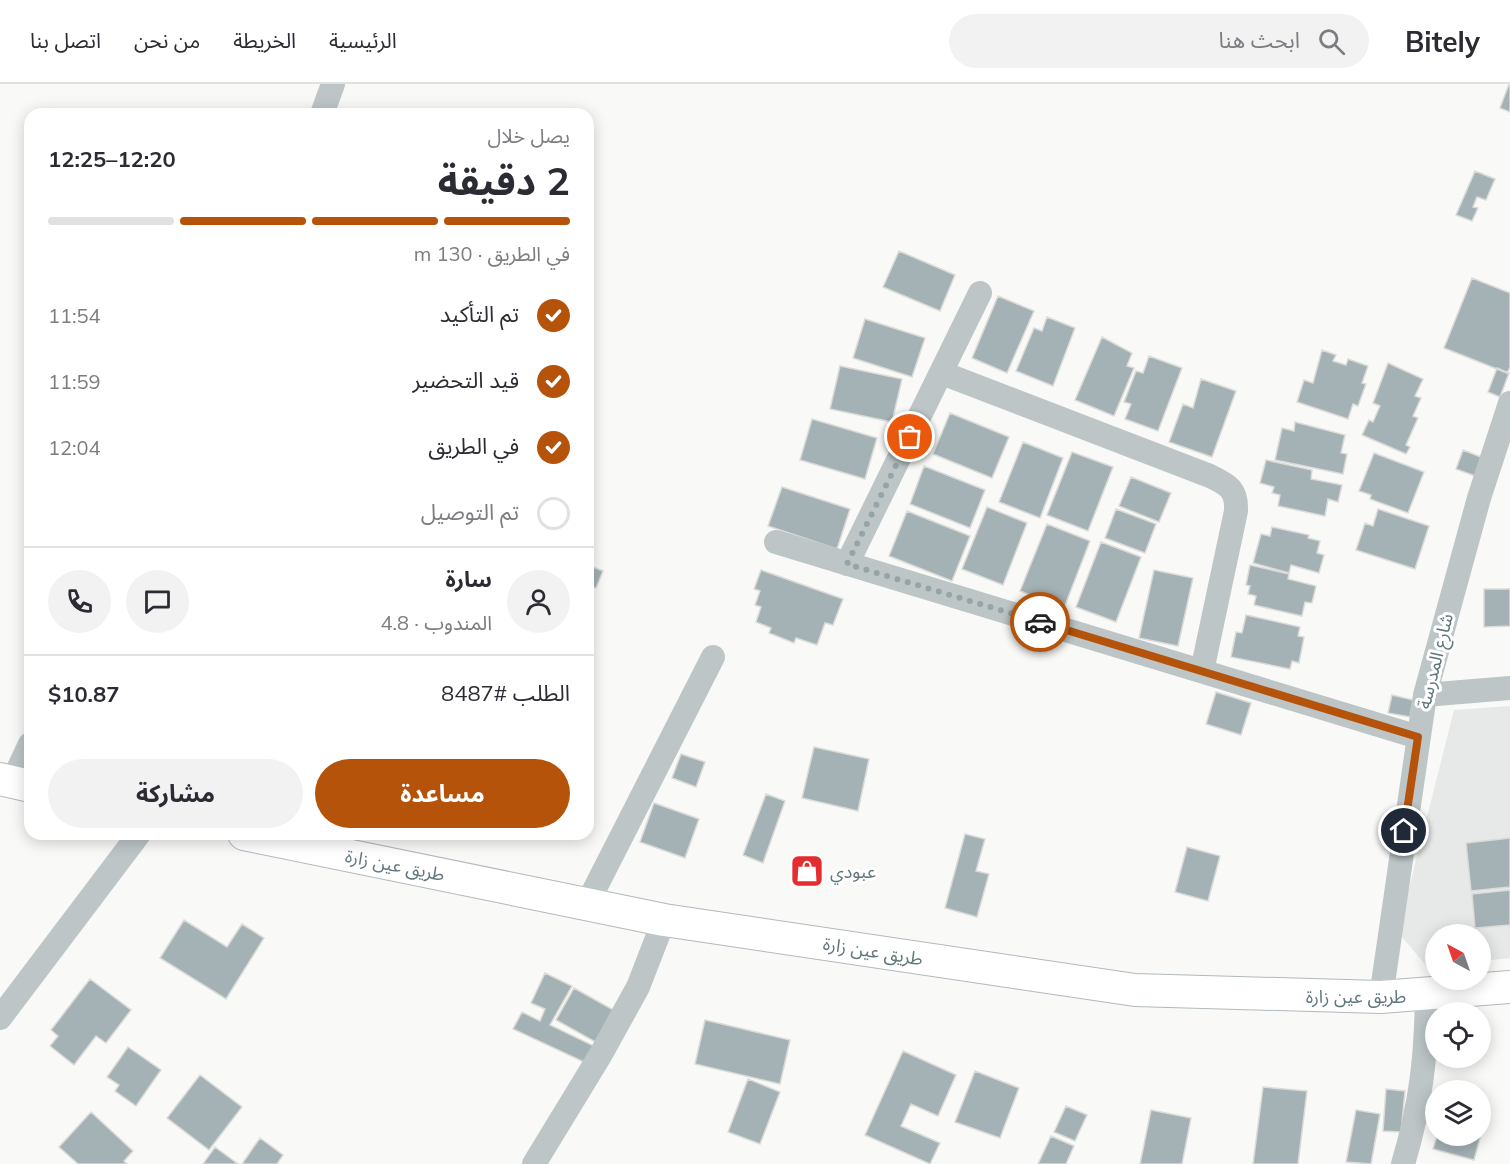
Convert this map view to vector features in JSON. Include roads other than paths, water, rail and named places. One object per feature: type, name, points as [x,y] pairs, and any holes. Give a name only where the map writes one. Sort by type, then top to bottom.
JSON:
[{"type":"main road","name":"طريق عين زارة","points":[[273,840],[664,920],[1135,990],[1381,997],[1510,987]]},
{"type":"street","points":[[324,108],[333,84]]},
{"type":"street","points":[[847,564],[980,293]]},
{"type":"street","points":[[942,373],[1210,476],[1234,490],[1237,498],[1236,511],[1202,671]]},
{"type":"street","name":"شارع المدرسة","points":[[1381,997],[1425,695],[1479,498],[1510,403]]},
{"type":"street","points":[[776,542],[1418,737]]},
{"type":"street","points":[[586,904],[713,657]]},
{"type":"street","points":[[1425,695],[1510,688]]},
{"type":"street","points":[[14,782],[24,758]]},
{"type":"street","points":[[0,1018],[134,840]]},
{"type":"street","points":[[535,1164],[638,987],[664,920]]},
{"type":"street","points":[[1403,1164],[1417,1116],[1426,1056],[1427,995]]},
{"type":"place","name":"عبودي","points":[[807,871]]}]
